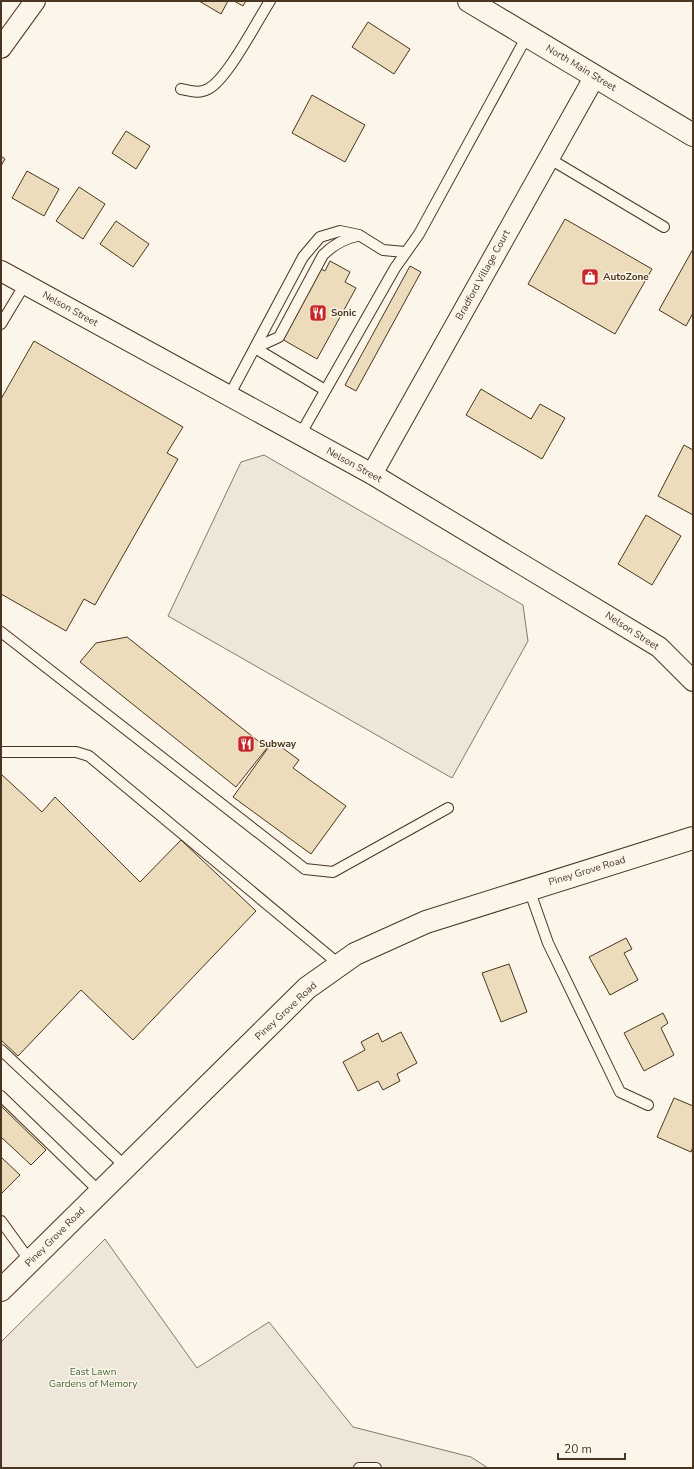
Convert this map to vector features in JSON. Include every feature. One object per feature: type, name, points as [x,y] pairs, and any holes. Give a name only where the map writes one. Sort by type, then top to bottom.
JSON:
[{"type":"main road","name":"North Main Street","points":[[474,2],[526,36],[693,135]]},
{"type":"main road","name":"Piney Grove Road","points":[[1,1290],[307,988],[355,954],[426,922],[693,838]]},
{"type":"street","points":[[1,48],[35,1]]},
{"type":"street","name":"Bradford Village Court","points":[[372,474],[550,159],[595,76]]},
{"type":"street","name":"Nelson Street","points":[[1,271],[372,474],[659,647],[693,681]]},
{"type":"lane","points":[[181,89],[196,92],[209,89],[223,76],[270,1]]},
{"type":"lane","points":[[300,435],[405,252],[419,234],[526,36]]},
{"type":"lane","points":[[550,159],[664,227]]},
{"type":"lane","points":[[229,396],[303,257],[320,237],[340,231],[359,235],[383,250],[405,252]]},
{"type":"lane","points":[[255,348],[279,337],[323,255],[339,242],[359,235]]},
{"type":"lane","points":[[1,324],[25,284]]},
{"type":"lane","points":[[255,348],[325,390]]},
{"type":"lane","points":[[1,632],[306,868],[333,872],[448,808]]},
{"type":"lane","points":[[1,752],[76,752],[89,756],[340,965]]},
{"type":"lane","points":[[529,890],[548,943],[620,1092],[648,1104]]},
{"type":"lane","points":[[1,1050],[126,1167]]},
{"type":"lane","points":[[1,1096],[100,1192]]},
{"type":"lane","points":[[1,1221],[30,1261]]},
{"type":"lane","points":[[359,1468],[376,1468]]},
{"type":"green space","name":"East Lawn Gardens of Memory","points":[[105,1239],[197,1368],[269,1322],[353,1427],[471,1457],[488,1468],[1,1468],[1,1342]]},
{"type":"shaded area","points":[[264,455],[523,605],[528,641],[452,778],[168,616],[241,462]]},
{"type":"building","points":[[199,1],[228,1],[221,14]]},
{"type":"building","points":[[234,1],[246,1],[243,6]]},
{"type":"building","points":[[368,22],[410,49],[394,74],[352,47]]},
{"type":"building","points":[[312,95],[365,125],[345,162],[292,133]]},
{"type":"building","points":[[126,131],[150,146],[136,169],[112,153]]},
{"type":"building","points":[[1,156],[5,159],[1,166]]},
{"type":"building","points":[[27,171],[59,189],[44,216],[12,198]]},
{"type":"building","points":[[79,187],[105,204],[83,239],[56,221]]},
{"type":"building","name":"AutoZone","points":[[565,219],[652,269],[615,334],[528,284]]},
{"type":"building","points":[[116,221],[149,244],[133,267],[100,244]]},
{"type":"building","points":[[693,249],[693,313],[686,326],[659,310]]},
{"type":"building","name":"Sonic","points":[[330,261],[350,272],[345,282],[356,288],[317,359],[280,338],[319,268],[325,271]]},
{"type":"building","points":[[410,266],[421,272],[356,391],[345,385]]},
{"type":"building","points":[[34,341],[183,427],[167,453],[178,459],[95,605],[84,599],[66,631],[1,594],[1,399]]},
{"type":"building","points":[[481,389],[531,419],[540,404],[565,418],[542,459],[466,415]]},
{"type":"building","points":[[684,445],[693,450],[693,515],[658,496]]},
{"type":"building","points":[[646,515],[681,536],[652,585],[618,564]]},
{"type":"building","points":[[127,637],[267,748],[236,787],[80,662],[96,643]]},
{"type":"building","points":[[273,741],[299,760],[293,768],[346,806],[311,854],[233,797]]},
{"type":"building","points":[[1,774],[42,812],[55,797],[140,882],[181,840],[256,911],[133,1040],[81,990],[18,1056],[1,1040]]},
{"type":"building","points":[[626,938],[632,949],[624,953],[638,980],[610,995],[589,957]]},
{"type":"building","points":[[509,964],[527,1012],[501,1022],[482,973]]},
{"type":"building","points":[[663,1013],[668,1023],[661,1028],[674,1055],[644,1071],[624,1033]]},
{"type":"building","points":[[401,1032],[417,1063],[397,1074],[400,1081],[383,1090],[378,1081],[358,1091],[343,1062],[365,1050],[361,1042],[378,1033],[382,1042]]},
{"type":"building","points":[[674,1098],[693,1106],[693,1147],[691,1152],[657,1137]]},
{"type":"building","points":[[1,1106],[46,1150],[31,1165],[1,1137]]},
{"type":"building","points":[[1,1157],[20,1175],[1,1194]]},
{"type":"place","name":"AutoZone","points":[[590,277]]},
{"type":"place","name":"Sonic","points":[[318,313]]},
{"type":"place","name":"Subway","points":[[246,744]]}]
